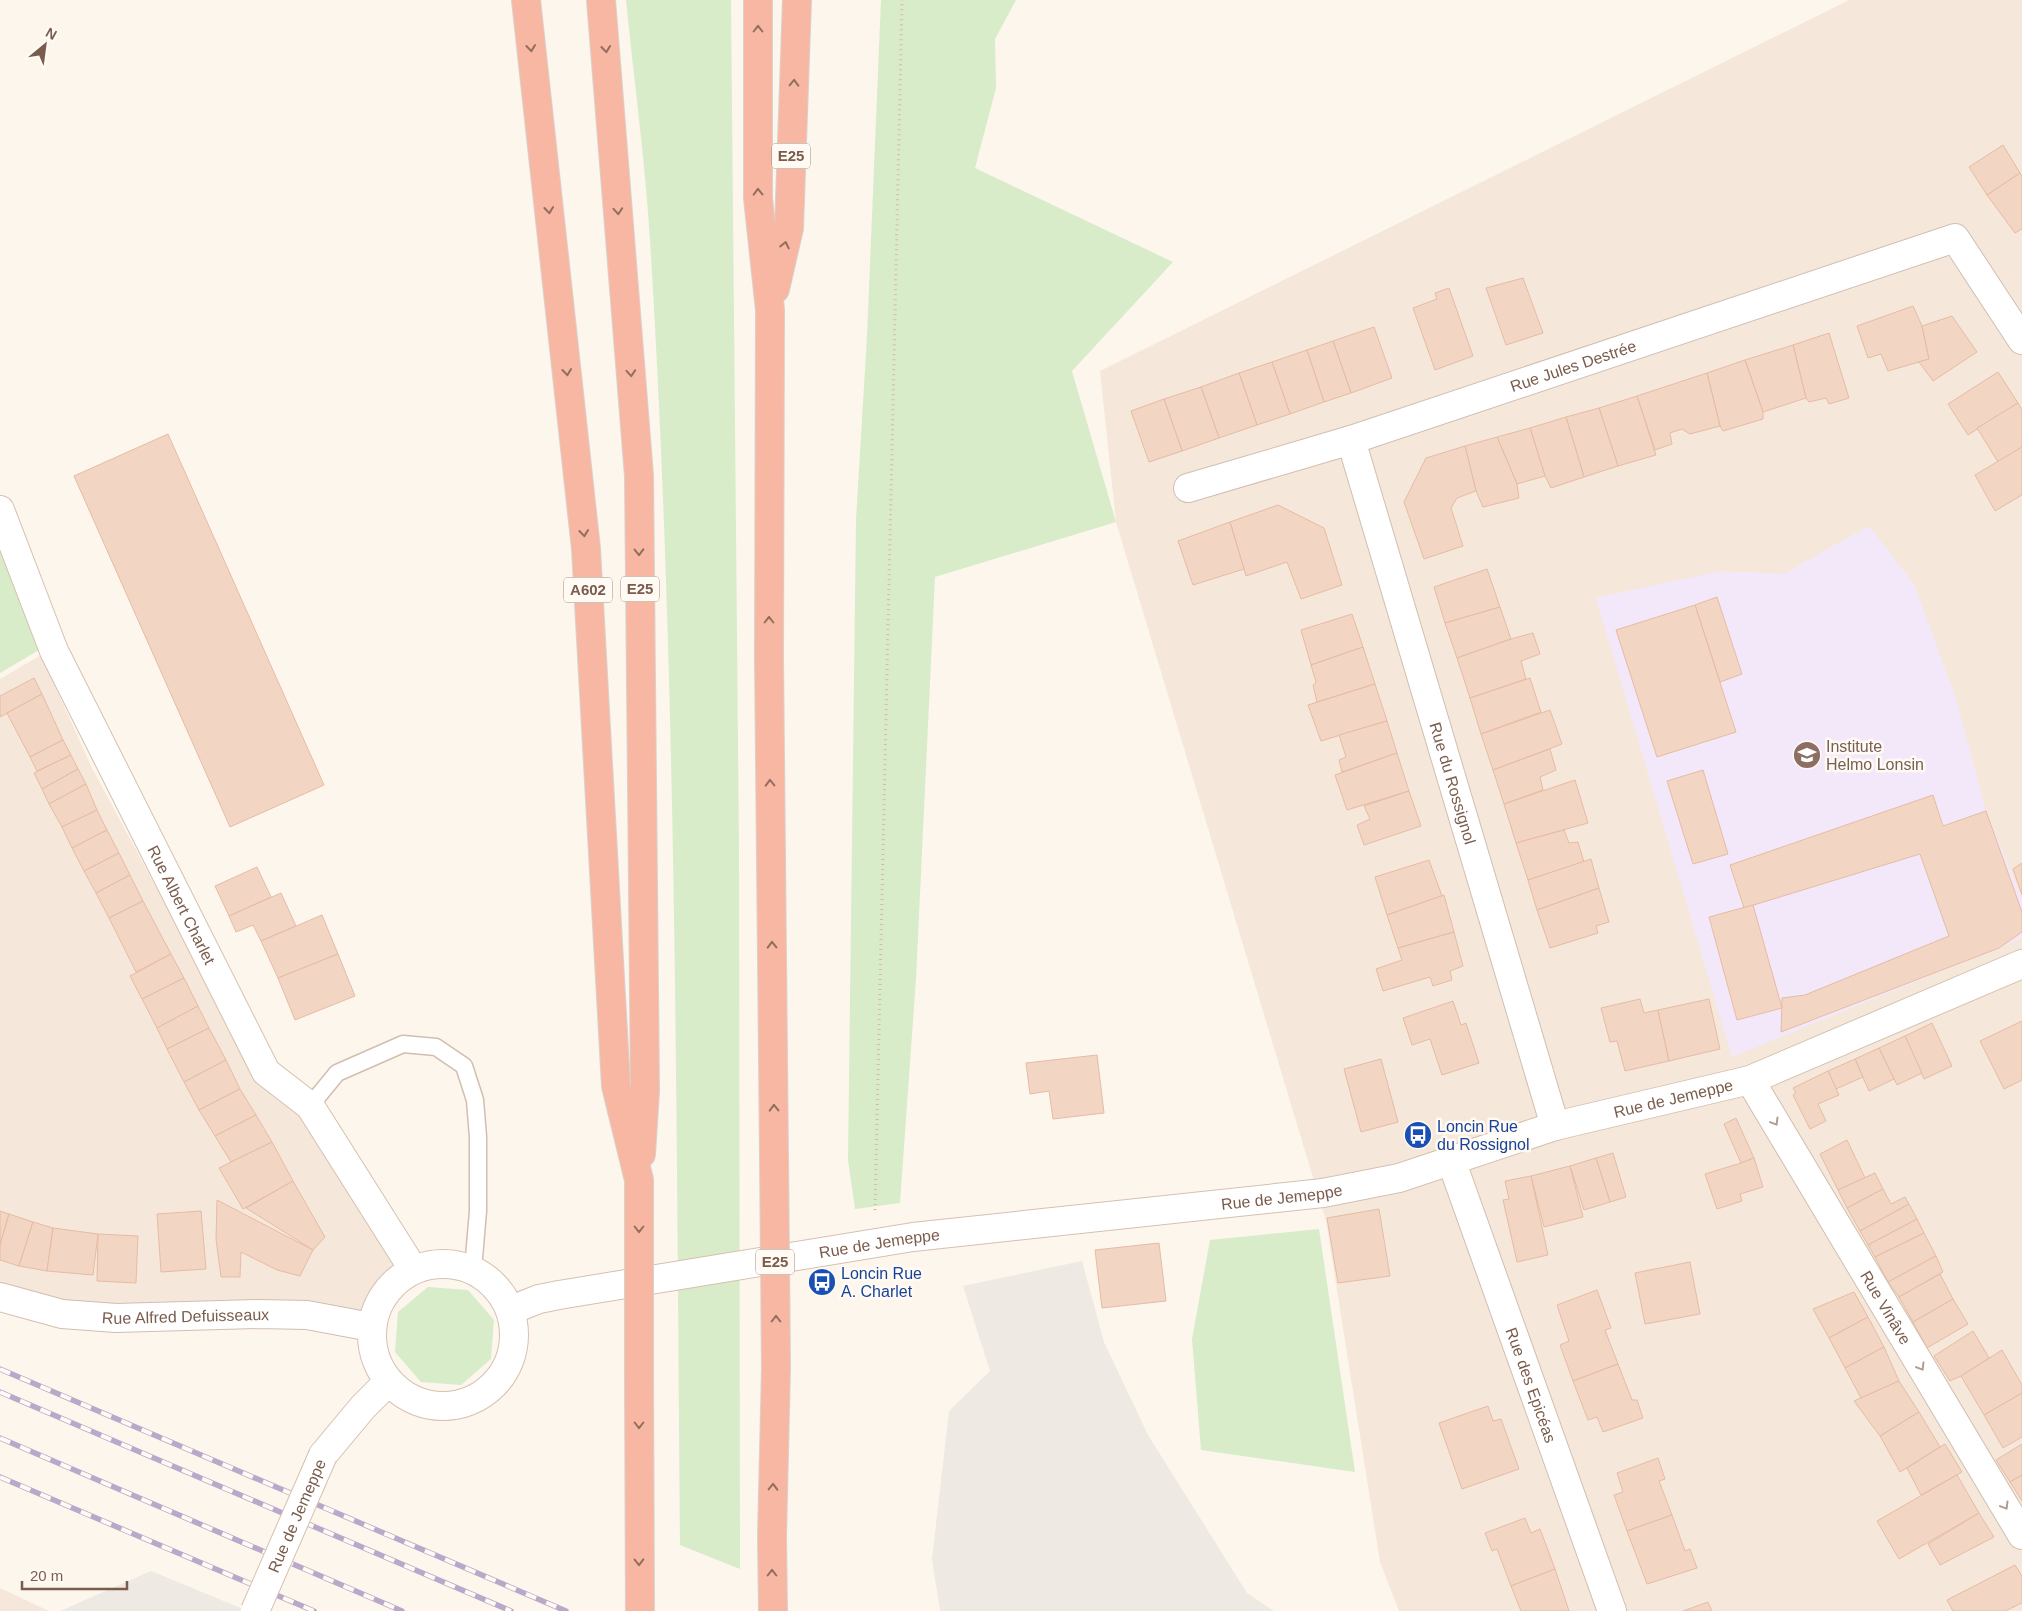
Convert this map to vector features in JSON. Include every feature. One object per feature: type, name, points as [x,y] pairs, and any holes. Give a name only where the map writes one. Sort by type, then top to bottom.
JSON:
[{"type":"highway","name":"A602","points":[[526,0],[586,549],[616,1086],[639,1180]]},
{"type":"highway","name":"E25","points":[[601,0],[639,476],[645,1091],[639,1180],[638,1513],[640,1611]]},
{"type":"highway","points":[[758,0],[758,198],[770,310]]},
{"type":"highway","name":"E25","points":[[773,1611],[772,1536],[776,1368],[769,658],[770,310],[789,228],[797,0]]},
{"type":"street","name":"Rue Jules Destrée","points":[[1188,488],[1350,440],[1955,238],[2022,340]]},
{"type":"street","name":"Rue du Rossignol","points":[[1350,440],[1555,1126]]},
{"type":"street","name":"Rue Albert Charlet","points":[[0,510],[54,651],[266,1072],[310,1106],[412,1269]]},
{"type":"street","name":"Rue de Jemeppe","points":[[511,1310],[545,1298],[923,1236],[1323,1193],[1399,1178],[1555,1126],[1750,1080],[2022,964]]},
{"type":"street","name":"Rue Vinâve","points":[[1750,1080],[2022,1535]]},
{"type":"street","name":"Rue des Epicéas","points":[[1451,1160],[1612,1611]]},
{"type":"street","points":[[443,1262],[473,1269],[496,1286],[511,1310],[514,1350],[496,1385],[461,1405],[422,1404],[388,1382],[374,1357],[371,1328],[384,1293],[412,1269],[443,1262]]},
{"type":"street","name":"Rue Alfred Defuisseaux","points":[[0,1297],[12,1302],[62,1314],[107,1318],[259,1314],[307,1315],[371,1328]]},
{"type":"street","name":"Rue de Jemeppe","points":[[255,1611],[323,1456],[363,1407],[388,1382]]},
{"type":"lane","points":[[310,1106],[337,1073],[403,1044],[436,1047],[464,1066],[476,1100],[478,1137],[478,1211],[473,1269]]},
{"type":"path","points":[[875,1244],[902,0]]},
{"type":"shaded area","points":[[1849,0],[2022,0],[2022,1611],[1399,1611],[1380,1562],[1326,1221],[1116,522],[1100,371]]},
{"type":"shaded area","name":"Institute Helmo Lonsin","points":[[1869,526],[1914,584],[1956,699],[1986,811],[2022,898],[2022,938],[1732,1057],[1596,598],[1720,571],[1783,574]]},
{"type":"shaded area","points":[[41,655],[91,766],[261,1083],[303,1111],[406,1269],[368,1321],[116,1312],[0,1290],[0,679]]},
{"type":"shaded area","points":[[1082,1261],[1104,1342],[1148,1435],[1247,1593],[1274,1611],[940,1611],[932,1559],[949,1411],[990,1371],[963,1286]]},
{"type":"shaded area","points":[[151,1571],[248,1611],[60,1611]]},
{"type":"shaded area","points":[[0,1588],[49,1611],[0,1611]]},
{"type":"green space","points":[[626,0],[731,0],[739,849],[740,1569],[680,1545],[674,892],[666,566],[648,210]]},
{"type":"green space","points":[[881,0],[1016,0],[995,39],[996,88],[975,168],[1173,262],[1072,371],[1116,522],[935,577],[916,979],[900,1203],[855,1209],[848,1160],[856,520],[867,336]]},
{"type":"green space","points":[[0,532],[44,647],[0,673]]},
{"type":"green space","points":[[1319,1229],[1355,1472],[1201,1450],[1192,1339],[1210,1240]]},
{"type":"green space","points":[[428,1287],[468,1290],[494,1320],[491,1359],[461,1385],[421,1382],[395,1352],[398,1312]]},
{"type":"building","points":[[2003,145],[2020,173],[1987,195],[1969,167]]},
{"type":"building","points":[[2020,173],[2022,176],[2022,229],[2015,233],[1987,195]]},
{"type":"building","points":[[1523,278],[1543,333],[1506,345],[1486,288]]},
{"type":"building","points":[[1449,288],[1473,356],[1435,370],[1413,308],[1437,299],[1435,293]]},
{"type":"building","points":[[1913,306],[1922,326],[1929,359],[1888,371],[1881,354],[1868,358],[1857,326]]},
{"type":"building","points":[[1952,316],[1977,352],[1933,381],[1919,362],[1929,359],[1922,326]]},
{"type":"building","points":[[1374,327],[1392,378],[1351,393],[1333,341]]},
{"type":"building","points":[[1829,333],[1849,398],[1829,404],[1826,398],[1809,402],[1806,398],[1793,345]]},
{"type":"building","points":[[1333,341],[1351,393],[1324,402],[1307,350]]},
{"type":"building","points":[[1793,345],[1806,398],[1763,412],[1745,360]]},
{"type":"building","points":[[1307,350],[1324,402],[1290,414],[1272,362]]},
{"type":"building","points":[[1745,360],[1763,412],[1763,419],[1723,431],[1720,426],[1707,373]]},
{"type":"building","points":[[1272,362],[1290,414],[1257,425],[1239,373]]},
{"type":"building","points":[[1998,372],[2018,403],[1968,435],[1948,404]]},
{"type":"building","points":[[1239,373],[1257,425],[1219,438],[1201,387]]},
{"type":"building","points":[[1707,373],[1720,426],[1690,434],[1682,429],[1670,433],[1672,444],[1655,450],[1637,396]]},
{"type":"building","points":[[1201,387],[1219,438],[1182,451],[1164,399]]},
{"type":"building","points":[[1637,396],[1656,455],[1618,466],[1599,408]]},
{"type":"building","points":[[1164,399],[1182,451],[1149,462],[1131,411]]},
{"type":"building","points":[[2018,403],[2022,410],[2022,447],[1998,462],[1977,428]]},
{"type":"building","points":[[1599,408],[1618,466],[1584,477],[1566,417]]},
{"type":"building","points":[[1566,417],[1584,477],[1551,488],[1545,476],[1530,428]]},
{"type":"building","points":[[1530,428],[1545,476],[1517,484],[1497,437]]},
{"type":"building","points":[[168,434],[324,785],[230,827],[74,476]]},
{"type":"building","points":[[1497,437],[1517,484],[1519,498],[1483,507],[1476,491],[1465,446]]},
{"type":"building","points":[[1465,446],[1476,491],[1457,498],[1451,508],[1463,546],[1424,559],[1404,502],[1426,458]]},
{"type":"building","points":[[2022,447],[2022,495],[1995,511],[1975,475]]},
{"type":"building","points":[[1278,505],[1324,528],[1342,585],[1301,599],[1287,562],[1246,576],[1230,522]]},
{"type":"building","points":[[1230,522],[1244,569],[1193,585],[1178,541]]},
{"type":"building","points":[[1487,569],[1500,607],[1445,623],[1434,587]]},
{"type":"building","points":[[1717,597],[1742,674],[1720,682],[1695,605]]},
{"type":"building","points":[[1695,605],[1736,732],[1657,757],[1616,630]]},
{"type":"building","points":[[1500,607],[1511,639],[1457,658],[1445,623]]},
{"type":"building","points":[[1352,614],[1363,647],[1311,665],[1301,630]]},
{"type":"building","points":[[1533,633],[1540,654],[1521,661],[1526,679],[1470,698],[1457,658]]},
{"type":"building","points":[[1363,647],[1375,684],[1317,702],[1313,685],[1316,682],[1311,665]]},
{"type":"building","points":[[34,678],[42,694],[0,717],[0,696]]},
{"type":"building","points":[[1530,678],[1541,712],[1481,734],[1470,698]]},
{"type":"building","points":[[1375,684],[1387,721],[1321,741],[1308,705]]},
{"type":"building","points":[[42,694],[63,740],[30,757],[7,713]]},
{"type":"building","points":[[1550,710],[1562,744],[1493,770],[1481,734]]},
{"type":"building","points":[[1387,721],[1397,753],[1342,772],[1339,760],[1346,757],[1339,735]]},
{"type":"building","points":[[63,740],[71,755],[37,771],[30,757]]},
{"type":"building","points":[[1550,749],[1556,770],[1540,777],[1543,790],[1504,804],[1493,770]]},
{"type":"building","points":[[1397,753],[1409,791],[1347,810],[1335,775]]},
{"type":"building","points":[[71,755],[78,769],[42,789],[34,773]]},
{"type":"building","points":[[78,769],[86,784],[49,804],[42,789]]},
{"type":"building","points":[[1703,770],[1728,854],[1693,864],[1667,781]]},
{"type":"building","points":[[1575,780],[1588,823],[1516,843],[1504,804]]},
{"type":"building","points":[[86,784],[97,810],[62,827],[49,804]]},
{"type":"building","points":[[1409,791],[1421,826],[1364,845],[1357,825],[1370,819],[1364,806]]},
{"type":"building","points":[[1933,795],[1943,826],[1986,811],[2022,912],[2022,932],[1999,948],[1781,1032],[1782,998],[1805,995],[1949,936],[1920,854],[1744,908],[1730,865]]},
{"type":"building","points":[[97,810],[107,830],[72,848],[62,827]]},
{"type":"building","points":[[107,830],[119,853],[84,871],[72,848]]},
{"type":"building","points":[[1564,830],[1569,843],[1578,842],[1584,862],[1528,880],[1516,843]]},
{"type":"building","points":[[119,853],[130,875],[96,893],[84,871]]},
{"type":"building","points":[[1591,859],[1599,888],[1537,910],[1528,880]]},
{"type":"building","points":[[1429,860],[1442,896],[1387,915],[1375,877]]},
{"type":"building","points":[[2022,863],[2022,895],[2013,869]]},
{"type":"building","points":[[257,867],[271,897],[229,916],[215,886]]},
{"type":"building","points":[[130,875],[143,901],[109,918],[96,893]]},
{"type":"building","points":[[1599,888],[1609,922],[1596,926],[1598,933],[1550,948],[1537,910]]},
{"type":"building","points":[[281,893],[296,926],[261,941],[253,925],[236,932],[229,916]]},
{"type":"building","points":[[1444,895],[1454,932],[1398,948],[1387,915]]},
{"type":"building","points":[[143,901],[171,954],[136,972],[109,918]]},
{"type":"building","points":[[1753,905],[1782,1008],[1737,1020],[1709,917]]},
{"type":"building","points":[[322,915],[338,954],[278,978],[261,941]]},
{"type":"building","points":[[1454,932],[1463,966],[1450,971],[1452,980],[1433,986],[1430,977],[1383,991],[1376,969],[1402,960],[1398,948]]},
{"type":"building","points":[[171,954],[184,978],[142,999],[130,976]]},
{"type":"building","points":[[338,954],[355,996],[295,1020],[278,978]]},
{"type":"building","points":[[184,978],[198,1006],[157,1028],[142,999]]},
{"type":"building","points":[[1640,999],[1644,1013],[1658,1010],[1669,1061],[1625,1071],[1617,1041],[1610,1042],[1601,1008]]},
{"type":"building","points":[[1709,999],[1720,1049],[1669,1061],[1658,1010]]},
{"type":"building","points":[[1453,1001],[1461,1025],[1466,1023],[1479,1063],[1442,1075],[1430,1039],[1412,1045],[1403,1018]]},
{"type":"building","points":[[198,1006],[209,1028],[167,1049],[157,1028]]},
{"type":"building","points":[[2022,1021],[2022,1080],[2004,1089],[1980,1041]]},
{"type":"building","points":[[1932,1023],[1952,1066],[1924,1079],[1905,1036]]},
{"type":"building","points":[[209,1028],[226,1060],[184,1082],[167,1049]]},
{"type":"building","points":[[1905,1036],[1922,1073],[1897,1085],[1879,1048]]},
{"type":"building","points":[[1879,1048],[1894,1079],[1869,1091],[1855,1059]]},
{"type":"building","points":[[1097,1055],[1104,1113],[1053,1119],[1049,1091],[1030,1094],[1026,1063]]},
{"type":"building","points":[[1381,1059],[1398,1122],[1361,1132],[1344,1069]]},
{"type":"building","points":[[1855,1059],[1863,1077],[1836,1089],[1828,1071]]},
{"type":"building","points":[[226,1060],[240,1089],[199,1110],[184,1082]]},
{"type":"building","points":[[1828,1071],[1839,1095],[1818,1104],[1826,1121],[1810,1129],[1793,1095],[1796,1093],[1793,1088]]},
{"type":"building","points":[[240,1089],[256,1115],[215,1136],[199,1110]]},
{"type":"building","points":[[256,1115],[272,1142],[231,1162],[215,1136]]},
{"type":"building","points":[[1736,1118],[1754,1158],[1741,1163],[1724,1124]]},
{"type":"building","points":[[1847,1140],[1865,1178],[1838,1190],[1820,1154]]},
{"type":"building","points":[[272,1142],[293,1181],[243,1209],[219,1168]]},
{"type":"building","points":[[1613,1153],[1626,1197],[1610,1202],[1596,1158]]},
{"type":"building","points":[[1596,1158],[1610,1202],[1584,1210],[1570,1166]]},
{"type":"building","points":[[1754,1158],[1763,1187],[1740,1194],[1742,1201],[1717,1209],[1705,1174]]},
{"type":"building","points":[[1570,1166],[1583,1217],[1544,1227],[1531,1176]]},
{"type":"building","points":[[1875,1173],[1883,1189],[1847,1208],[1838,1190]]},
{"type":"building","points":[[1531,1176],[1548,1255],[1517,1262],[1503,1200],[1509,1199],[1505,1181]]},
{"type":"building","points":[[293,1181],[325,1237],[313,1250],[246,1208]]},
{"type":"building","points":[[1883,1189],[1891,1204],[1905,1197],[1909,1204],[1860,1231],[1847,1208]]},
{"type":"building","points":[[217,1200],[313,1250],[300,1276],[277,1270],[241,1252],[240,1277],[221,1277],[216,1239]]},
{"type":"building","points":[[1909,1204],[1917,1219],[1868,1245],[1860,1231]]},
{"type":"building","points":[[1379,1209],[1390,1276],[1338,1283],[1327,1218]]},
{"type":"building","points":[[0,1211],[9,1214],[0,1245]]},
{"type":"building","points":[[201,1211],[206,1269],[161,1272],[157,1214]]},
{"type":"building","points":[[9,1214],[33,1222],[19,1266],[0,1260],[0,1245]]},
{"type":"building","points":[[1917,1219],[1924,1233],[1875,1257],[1868,1245]]},
{"type":"building","points":[[33,1222],[53,1228],[47,1271],[19,1266]]},
{"type":"building","points":[[53,1228],[98,1234],[93,1275],[47,1271]]},
{"type":"building","points":[[1924,1233],[1936,1256],[1888,1282],[1875,1257]]},
{"type":"building","points":[[98,1234],[138,1236],[136,1283],[97,1281]]},
{"type":"building","points":[[1159,1243],[1166,1301],[1102,1308],[1095,1250]]},
{"type":"building","points":[[1936,1256],[1943,1272],[1899,1297],[1888,1282]]},
{"type":"building","points":[[1690,1262],[1700,1314],[1645,1324],[1635,1273]]},
{"type":"building","points":[[1940,1274],[1953,1299],[1913,1322],[1899,1297]]},
{"type":"building","points":[[1597,1290],[1611,1328],[1605,1330],[1618,1364],[1573,1381],[1560,1345],[1569,1341],[1557,1305]]},
{"type":"building","points":[[1854,1292],[1868,1317],[1829,1338],[1813,1309]]},
{"type":"building","points":[[1953,1299],[1968,1324],[1927,1348],[1913,1322]]},
{"type":"building","points":[[1868,1317],[1884,1347],[1845,1368],[1829,1338]]},
{"type":"building","points":[[1973,1331],[1989,1358],[1950,1381],[1934,1356]]},
{"type":"building","points":[[1884,1347],[1899,1381],[1861,1398],[1845,1368]]},
{"type":"building","points":[[2002,1350],[2022,1385],[2022,1393],[1984,1415],[1961,1376]]},
{"type":"building","points":[[1618,1364],[1632,1400],[1637,1400],[1643,1418],[1603,1432],[1597,1417],[1588,1420],[1573,1381]]},
{"type":"building","points":[[1899,1381],[1919,1412],[1880,1436],[1854,1401]]},
{"type":"building","points":[[2022,1393],[2022,1437],[2003,1448],[1984,1415]]},
{"type":"building","points":[[1488,1406],[1493,1421],[1501,1419],[1519,1469],[1462,1489],[1439,1423]]},
{"type":"building","points":[[1919,1412],[1940,1447],[1900,1472],[1880,1436]]},
{"type":"building","points":[[1945,1444],[1962,1472],[1921,1495],[1907,1468]]},
{"type":"building","points":[[2022,1444],[2022,1475],[2010,1482],[1996,1460]]},
{"type":"building","points":[[1658,1458],[1665,1479],[1659,1481],[1672,1515],[1627,1531],[1614,1495],[1623,1492],[1617,1473]]},
{"type":"building","points":[[1957,1475],[1979,1513],[1899,1559],[1877,1521]]},
{"type":"building","points":[[2022,1475],[2022,1501],[2010,1482]]},
{"type":"building","points":[[1979,1513],[1994,1537],[1940,1565],[1928,1544]]},
{"type":"building","points":[[1672,1515],[1685,1551],[1690,1549],[1697,1568],[1647,1584],[1627,1531]]},
{"type":"building","points":[[1525,1518],[1531,1533],[1540,1529],[1555,1569],[1511,1586],[1497,1549],[1492,1551],[1485,1533]]},
{"type":"building","points":[[2015,1565],[2022,1576],[2022,1603],[2005,1611],[1953,1611],[1947,1600]]},
{"type":"building","points":[[1555,1569],[1569,1611],[1521,1611],[1511,1586]]},
{"type":"building","points":[[1708,1602],[1712,1611],[1683,1611]]},
{"type":"railway","points":[[0,1369],[566,1611]]},
{"type":"railway","points":[[0,1392],[511,1611]]},
{"type":"railway","points":[[0,1438],[402,1611]]},
{"type":"railway","points":[[0,1477],[314,1611]]},
{"type":"place","name":"Institute Helmo Lonsin","points":[[1807,755]]},
{"type":"place","name":"Loncin Rue du Rossignol","points":[[1418,1135]]},
{"type":"place","name":"Loncin Rue A. Charlet","points":[[822,1282]]}]
